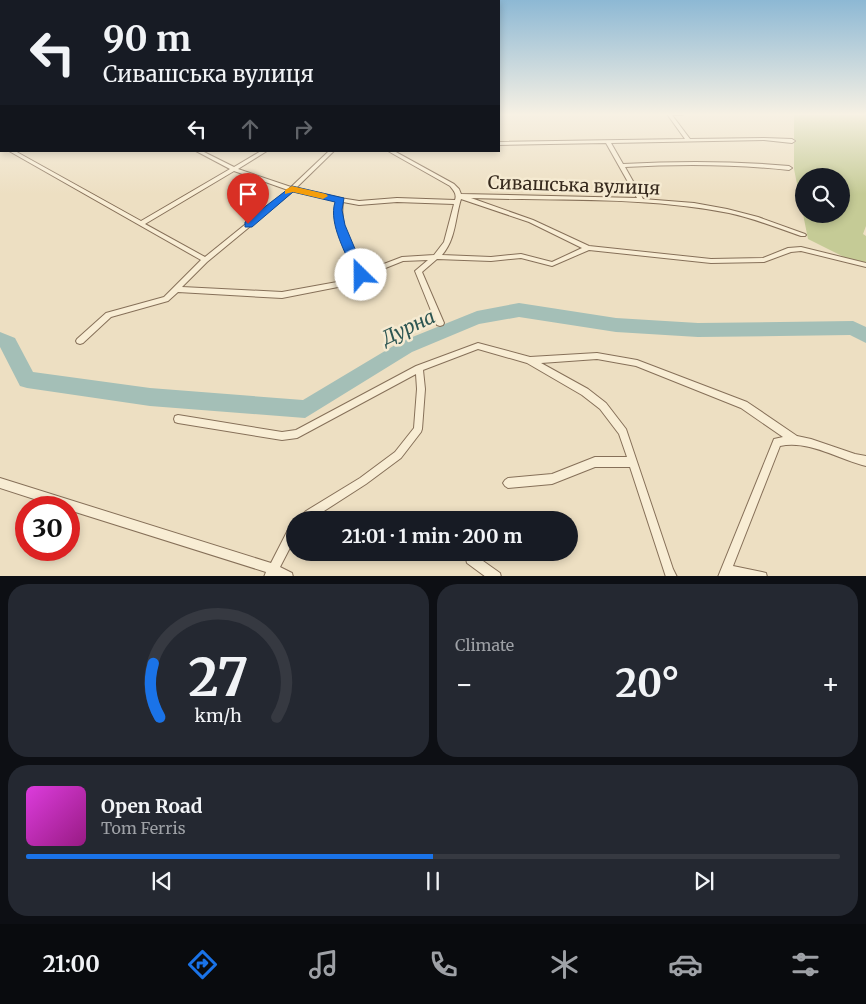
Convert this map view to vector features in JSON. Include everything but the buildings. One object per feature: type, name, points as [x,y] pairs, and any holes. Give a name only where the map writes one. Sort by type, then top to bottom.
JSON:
[{"type":"street","points":[[607,141],[640,199]]},
{"type":"street","points":[[500,143],[617,141]]},
{"type":"street","points":[[780,141],[792,141]]},
{"type":"street","points":[[13,152],[205,260]]},
{"type":"street","name":"Сивашська вулиця","points":[[200,152],[235,170],[292,189],[359,203],[458,199],[640,199],[728,211],[803,235]]},
{"type":"street","points":[[142,223],[263,152]]},
{"type":"street","points":[[80,341],[109,315],[166,298],[205,260],[292,189],[331,152]]},
{"type":"street","points":[[392,152],[452,185],[457,190],[458,199],[447,246],[439,257],[418,271],[440,322]]},
{"type":"street","points":[[621,166],[681,162],[750,164],[789,168]]},
{"type":"street","name":"Сивашська вулиця","points":[[458,199],[531,220],[588,248]]},
{"type":"street","points":[[340,200],[337,210],[340,225],[361,275]]},
{"type":"street","points":[[176,289],[282,295],[318,289],[402,259],[521,256],[552,264],[588,248],[711,261],[764,260],[790,250],[801,249],[866,265]]},
{"type":"street","points":[[178,419],[282,436],[298,434],[419,368],[478,346],[529,360],[585,392],[603,406],[624,432],[669,572],[672,576]]},
{"type":"street","points":[[529,360],[597,356],[637,363],[744,405],[795,440],[850,459],[866,461]]},
{"type":"street","points":[[317,511],[363,481],[398,455],[418,429],[421,388],[419,368]]},
{"type":"street","points":[[762,576],[724,573],[777,442],[795,440]]},
{"type":"street","points":[[508,483],[552,479],[595,462],[633,462]]},
{"type":"street","points":[[0,483],[270,573],[288,576]]},
{"type":"street","points":[[270,573],[286,544]]},
{"type":"street","points":[[474,561],[496,576]]},
{"type":"green space","points":[[794,141],[866,141],[866,226],[863,234],[866,236],[866,264],[854,262],[808,239],[805,223],[850,223],[850,168],[795,168],[795,174]]},
{"type":"waterway","name":"Дурна","points":[[0,339],[9,343],[27,380],[150,397],[305,409],[406,347],[477,318],[519,310],[616,325],[698,330],[853,328],[866,336]]},
{"type":"slow traffic","points":[[288,192],[292,189],[323,196]]},
{"type":"route","points":[[248,224],[292,189],[340,200],[337,210],[340,225],[361,275]]}]
